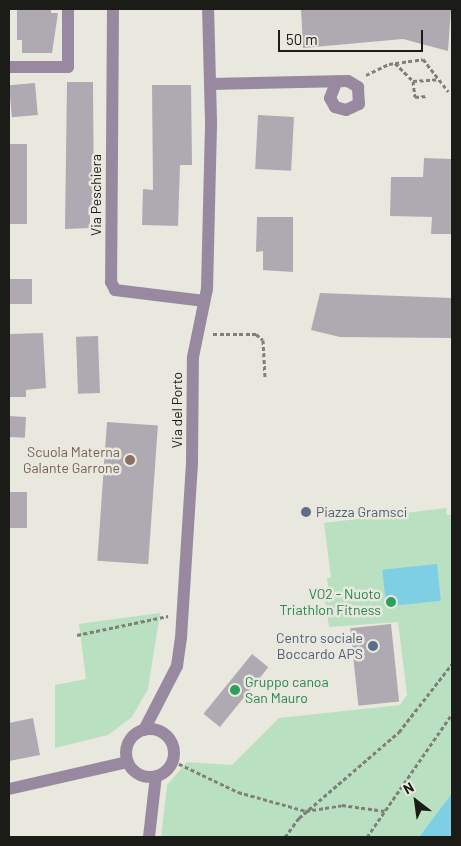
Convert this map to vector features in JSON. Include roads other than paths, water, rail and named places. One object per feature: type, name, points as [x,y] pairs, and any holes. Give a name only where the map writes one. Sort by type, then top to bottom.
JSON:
[{"type":"street","points":[[9,67],[68,67],[68,9]]},
{"type":"street","name":"Via Peschiera","points":[[113,9],[111,282],[116,290],[204,301]]},
{"type":"street","name":"Via del Porto","points":[[144,730],[176,666],[183,613],[192,462],[192,357],[204,301],[210,84],[208,9]]},
{"type":"street","points":[[210,84],[337,81],[354,84],[358,87],[359,104],[346,110],[335,108],[330,98],[337,81]]},
{"type":"street","points":[[149,837],[156,776],[173,761],[170,739],[158,730],[144,730],[127,746],[128,762],[136,773],[156,776]]},
{"type":"street","points":[[9,789],[128,762]]},
{"type":"water","points":[[437,564],[441,601],[386,607],[382,570]]},
{"type":"water","points":[[452,793],[452,837],[419,837]]},
{"type":"place","name":"Scuola Materna Galante Garrone","points":[[130,460]]},
{"type":"place","name":"Piazza Gramsci","points":[[306,512]]},
{"type":"place","name":"VO2 - Nuoto Triathlon Fitness","points":[[391,602]]},
{"type":"place","name":"Centro sociale Boccardo APS","points":[[373,646]]},
{"type":"place","name":"Gruppo canoa San Mauro","points":[[235,690]]}]
